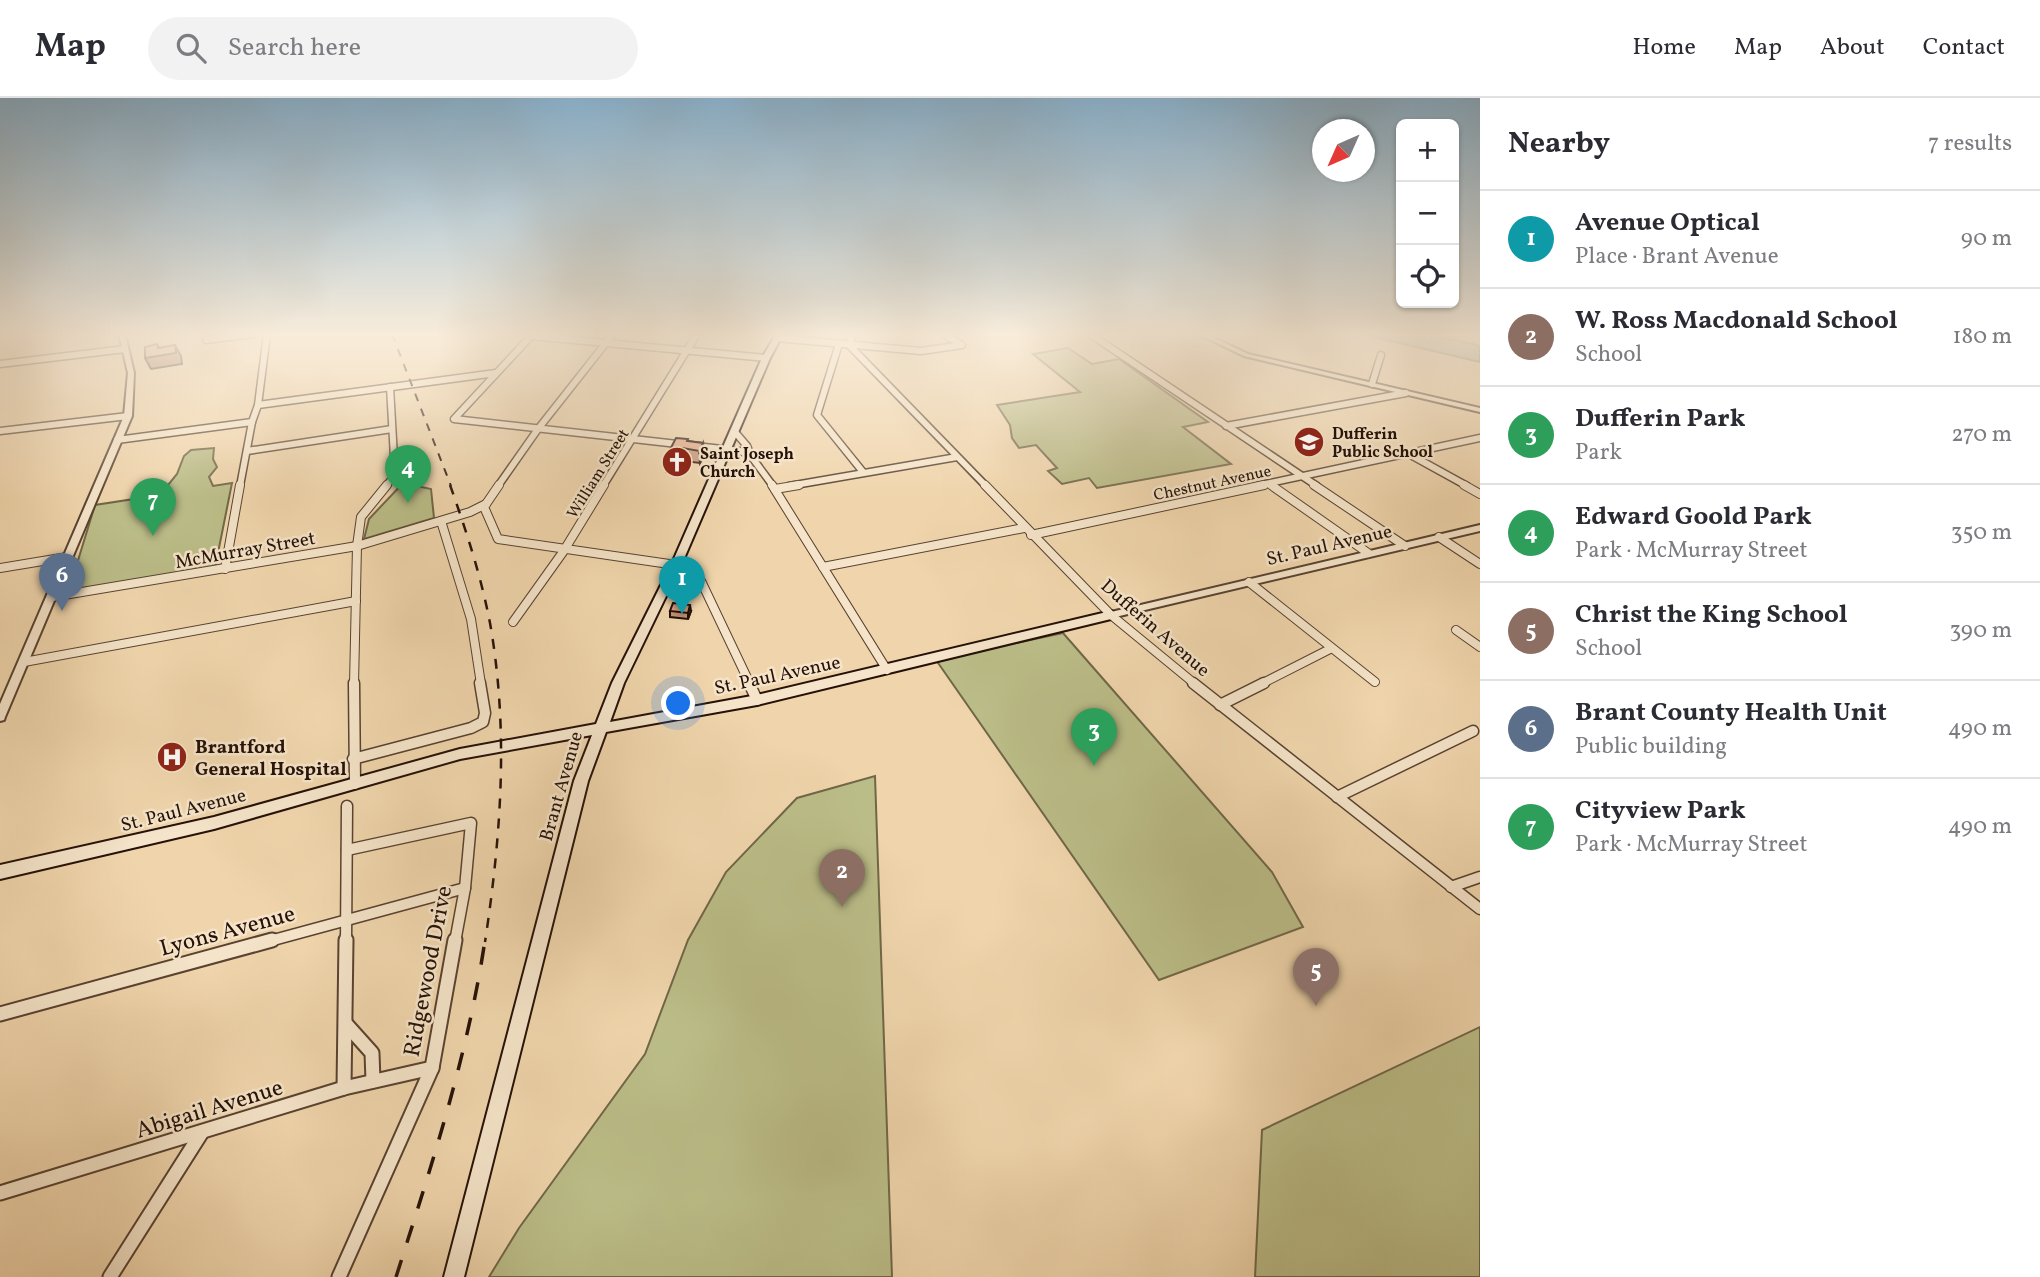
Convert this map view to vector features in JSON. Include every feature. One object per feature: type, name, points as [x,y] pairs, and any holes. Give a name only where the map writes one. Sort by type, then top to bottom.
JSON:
[{"type":"main road","name":"Brant Avenue","points":[[454,1277],[581,781],[618,683],[676,565],[753,389]]},
{"type":"main road","name":"St. Paul Avenue","points":[[0,872],[214,823],[460,754],[757,700],[1111,615]]},
{"type":"street","points":[[0,718],[128,415],[130,389]]},
{"type":"street","points":[[225,569],[260,389]]},
{"type":"street","points":[[258,405],[375,389]]},
{"type":"street","points":[[355,784],[353,759],[357,546],[361,517],[396,475],[390,389]]},
{"type":"street","points":[[481,389],[454,419],[727,450],[751,456]]},
{"type":"street","points":[[570,389],[538,429],[486,504],[487,514],[498,539],[564,551],[676,565],[693,571],[701,581],[757,700]]},
{"type":"street","name":"William Street","points":[[513,622],[564,551],[665,389]]},
{"type":"street","points":[[825,389],[817,415],[863,472]]},
{"type":"street","name":"Dufferin Avenue","points":[[891,389],[1111,615],[1220,705],[1480,909]]},
{"type":"street","points":[[1171,389],[1405,546]]},
{"type":"street","points":[[1391,389],[1480,410]]},
{"type":"street","points":[[1226,426],[1406,393]]},
{"type":"street","points":[[0,431],[128,415]]},
{"type":"street","points":[[117,440],[252,422]]},
{"type":"street","points":[[247,451],[392,429]]},
{"type":"street","points":[[735,432],[775,489],[887,670]]},
{"type":"street","name":"Chestnut Avenue","points":[[1031,535],[1480,438]]},
{"type":"street","points":[[1409,454],[1480,494]]},
{"type":"street","points":[[775,489],[957,457]]},
{"type":"street","points":[[1270,484],[1367,553]]},
{"type":"street","name":"McMurray Street","points":[[52,597],[357,546],[442,521],[486,504]]},
{"type":"street","name":"McMurray Street","points":[[442,521],[487,514]]},
{"type":"street","points":[[353,759],[471,728],[483,722],[485,713],[471,619],[442,521]]},
{"type":"street","points":[[823,567],[1024,528]]},
{"type":"street","name":"St. Paul Avenue","points":[[1111,615],[1480,528]]},
{"type":"street","points":[[1439,537],[1480,564]]},
{"type":"street","points":[[0,568],[67,557]]},
{"type":"street","points":[[1249,582],[1330,649],[1375,682]]},
{"type":"street","points":[[24,662],[356,601]]},
{"type":"street","points":[[1456,629],[1480,647]]},
{"type":"street","points":[[1220,705],[1330,649]]},
{"type":"street","points":[[1337,797],[1473,732]]},
{"type":"street","points":[[344,1088],[344,920],[348,806]]},
{"type":"street","name":"Ridgewood Drive","points":[[339,1277],[432,1068],[465,888],[471,823],[347,850]]},
{"type":"street","points":[[1451,887],[1480,877]]},
{"type":"street","name":"Lyons Avenue","points":[[0,1014],[465,888]]},
{"type":"street","points":[[346,1024],[372,1053],[373,1081]]},
{"type":"street","name":"Abigail Avenue","points":[[0,1193],[344,1088],[432,1068]]},
{"type":"street","points":[[110,1277],[202,1132]]},
{"type":"green space","points":[[1076,389],[1161,389],[1208,422],[1183,427],[1231,464],[1097,488],[1089,478],[1062,484],[1048,471],[1057,468],[1036,445],[1019,448],[1012,438],[1010,425],[997,405],[1080,392]]},
{"type":"green space","points":[[214,448],[213,459],[217,467],[209,477],[213,486],[232,483],[215,568],[68,593],[95,505],[160,495],[177,474],[184,456],[191,450]]},
{"type":"green space","points":[[403,483],[431,489],[434,518],[364,539],[369,519]]},
{"type":"green space","points":[[1063,633],[1272,872],[1303,927],[1159,980],[936,660]]},
{"type":"green space","points":[[875,776],[892,1277],[489,1277],[519,1228],[645,1054],[688,940],[726,872],[797,798]]},
{"type":"green space","points":[[1480,1027],[1480,1277],[1255,1277],[1262,1130]]},
{"type":"building","points":[[676,438],[703,443],[699,451],[683,448],[676,461],[665,459]]},
{"type":"building","points":[[673,603],[690,605],[688,613],[670,611]]},
{"type":"railway","points":[[413,389],[451,486]]},
{"type":"railway","points":[[450,485],[473,553],[490,623],[496,663],[501,783],[485,942]]},
{"type":"railway","points":[[396,1277],[459,1068],[485,940]]},
{"type":"place","name":"Dufferin Public School","points":[[1309,442]]},
{"type":"place","name":"Saint Joseph Church","points":[[677,462]]},
{"type":"place","name":"Edward Goold Park","points":[[408,503]]},
{"type":"place","name":"Cityview Park","points":[[153,536]]},
{"type":"place","name":"Brant County Health Unit","points":[[62,611]]},
{"type":"place","name":"Avenue Optical","points":[[682,614]]},
{"type":"place","name":"Brantford General Hospital","points":[[172,757]]},
{"type":"place","name":"Dufferin Park","points":[[1094,766]]},
{"type":"place","name":"W. Ross Macdonald School","points":[[842,907]]},
{"type":"place","name":"Christ the King School","points":[[1316,1006]]}]
